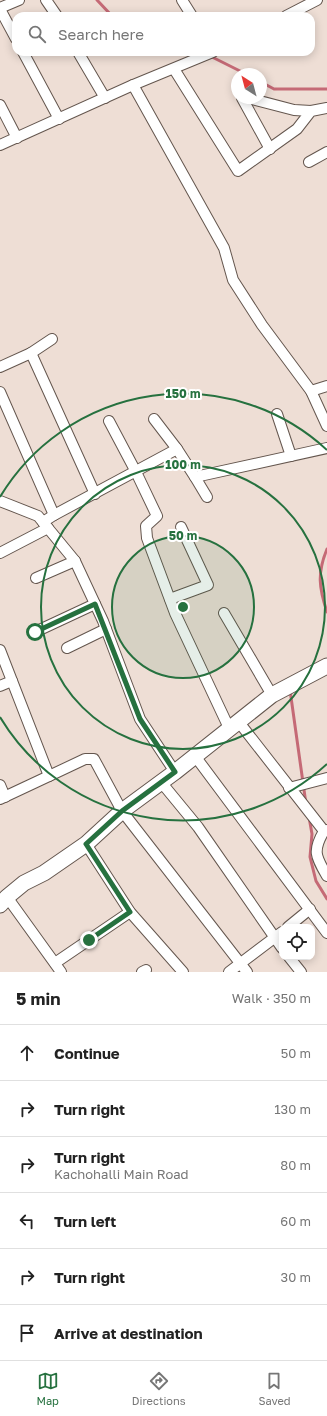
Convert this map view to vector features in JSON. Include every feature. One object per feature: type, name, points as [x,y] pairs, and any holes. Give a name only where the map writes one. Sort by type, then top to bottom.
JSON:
[{"type":"street","points":[[12,32],[0,9],[19,0]]},
{"type":"street","points":[[46,0],[54,12]]},
{"type":"street","points":[[182,0],[190,12]]},
{"type":"street","points":[[294,12],[317,0]]},
{"type":"street","points":[[25,56],[59,119]]},
{"type":"street","points":[[80,56],[105,98]]},
{"type":"street","points":[[0,145],[133,85],[202,56]]},
{"type":"street","points":[[174,69],[238,171],[297,129],[311,111]]},
{"type":"street","points":[[133,85],[224,248],[233,280],[262,325],[311,392],[327,426]]},
{"type":"street","points":[[267,103],[294,110],[311,111],[327,108]]},
{"type":"street","points":[[245,104],[270,149]]},
{"type":"street","points":[[0,105],[17,138]]},
{"type":"street","points":[[309,162],[327,152]]},
{"type":"street","points":[[0,367],[31,353],[52,339]]},
{"type":"street","points":[[31,353],[95,494]]},
{"type":"street","points":[[311,392],[327,386]]},
{"type":"street","points":[[0,392],[54,515]]},
{"type":"street","points":[[277,414],[291,456]]},
{"type":"street","points":[[154,419],[177,450],[207,497]]},
{"type":"street","points":[[109,421],[157,516],[146,526],[146,538],[175,613],[234,724],[326,831],[316,844],[316,855],[327,876]]},
{"type":"street","points":[[195,477],[327,448]]},
{"type":"street","points":[[0,553],[46,525],[54,515],[177,450]]},
{"type":"street","points":[[0,501],[38,516],[75,561],[106,629],[140,719],[175,772]]},
{"type":"street","points":[[170,599],[208,585],[181,527]]},
{"type":"street","points":[[36,578],[75,561]]},
{"type":"street","points":[[35,632],[95,604]]},
{"type":"street","points":[[224,612],[272,695]]},
{"type":"street","points":[[67,648],[106,629]]},
{"type":"street","points":[[0,650],[49,776]]},
{"type":"street","points":[[61,972],[4,901],[24,883],[44,873],[86,844],[122,811],[175,772],[272,695],[327,666]]},
{"type":"street","points":[[0,686],[12,681]]},
{"type":"street","points":[[195,756],[327,933]]},
{"type":"street","points":[[0,785],[3,798],[85,759],[94,759],[122,811],[244,968]]},
{"type":"street","points":[[290,788],[327,778]]},
{"type":"street","points":[[161,782],[198,827],[278,935],[244,968],[229,972]]},
{"type":"street","points":[[86,844],[130,912],[183,972]]},
{"type":"street","points":[[292,924],[310,909]]},
{"type":"street","points":[[54,963],[130,912]]},
{"type":"street","points":[[291,960],[300,972]]},
{"type":"waterway","points":[[97,0],[108,12]]},
{"type":"waterway","points":[[210,56],[234,68]]},
{"type":"waterway","points":[[267,85],[274,89],[327,89]]},
{"type":"waterway","points":[[327,549],[320,573],[322,595],[327,612]]},
{"type":"waterway","points":[[290,690],[306,804]]},
{"type":"waterway","points":[[309,817],[312,834],[310,857],[316,881],[327,899]]},
{"type":"route","points":[[35,632],[95,604],[103,621],[140,719],[175,772],[122,811],[86,844],[130,912],[89,940]]}]
